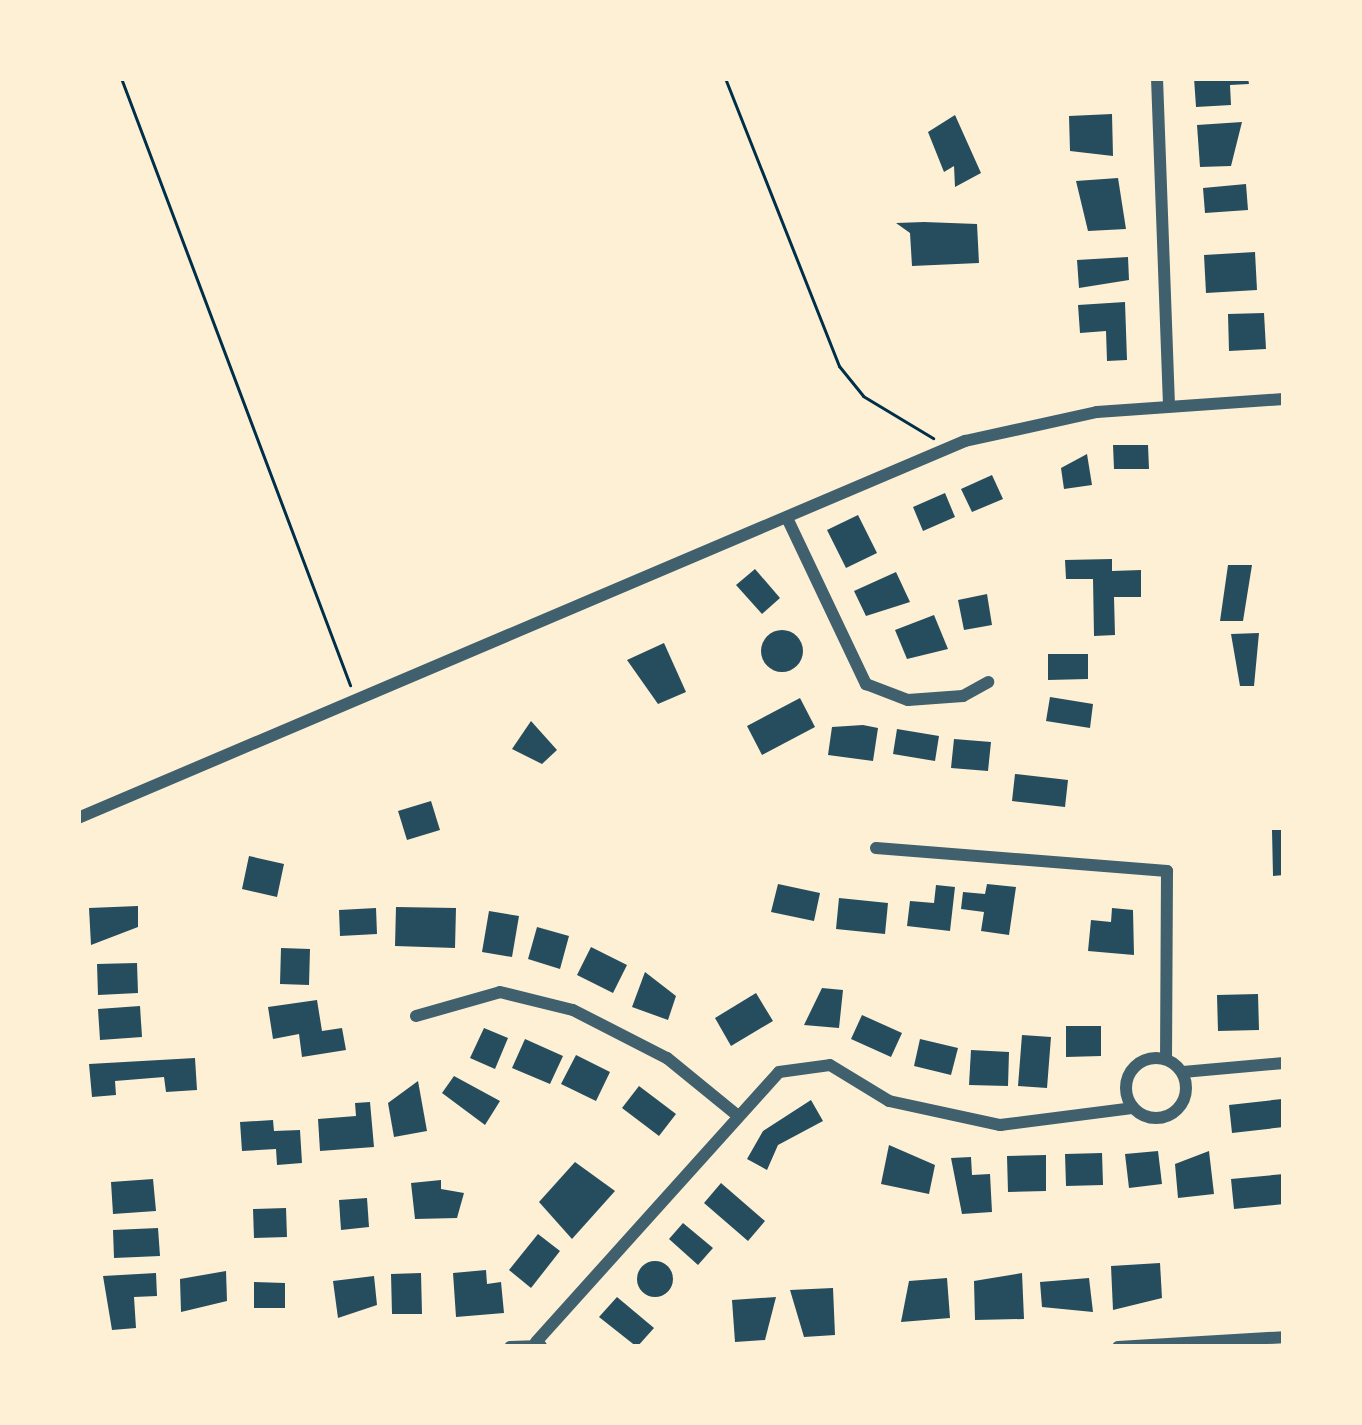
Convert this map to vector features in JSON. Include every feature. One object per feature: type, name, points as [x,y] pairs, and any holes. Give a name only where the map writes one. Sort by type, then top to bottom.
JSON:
[{"type":"street","points":[[1157,78],[1169,405]]},
{"type":"street","points":[[78,818],[950,448],[1039,422],[1169,405],[1284,399]]},
{"type":"street","points":[[788,520],[866,684],[908,700],[963,696],[988,682]]},
{"type":"street","points":[[876,848],[1167,871],[1166,1058]]},
{"type":"street","points":[[416,1016],[500,992],[573,1010],[667,1058],[736,1115]]},
{"type":"street","points":[[1166,1058],[1183,1072],[1284,1063]]},
{"type":"street","points":[[1132,1108],[1134,1065],[1166,1058]]},
{"type":"street","points":[[510,1347],[539,1345],[736,1115],[779,1072],[806,1063],[947,1118],[1000,1125],[1132,1108],[1163,1118],[1179,1109],[1183,1072]]},
{"type":"street","points":[[1118,1347],[1284,1337]]},
{"type":"path","points":[[121,78],[355,698]]},
{"type":"path","points":[[725,78],[839,366],[863,396],[950,448]]},
{"type":"building","points":[[1194,78],[1248,78],[1249,84],[1230,85],[1231,105],[1196,107]]},
{"type":"building","points":[[1112,114],[1113,156],[1070,151],[1069,116]]},
{"type":"building","points":[[955,115],[981,173],[955,187],[954,166],[944,172],[928,132]]},
{"type":"building","points":[[1242,122],[1231,166],[1200,167],[1197,125]]},
{"type":"building","points":[[1118,178],[1126,229],[1088,231],[1076,181]]},
{"type":"building","points":[[1246,184],[1248,210],[1205,213],[1203,188]]},
{"type":"building","points":[[896,223],[977,224],[979,263],[912,266],[910,233]]},
{"type":"building","points":[[1255,252],[1257,290],[1206,293],[1204,255]]},
{"type":"building","points":[[1128,257],[1129,280],[1079,288],[1077,260]]},
{"type":"building","points":[[1125,302],[1127,360],[1107,361],[1106,331],[1080,333],[1078,305]]},
{"type":"building","points":[[1264,313],[1266,349],[1229,351],[1228,314]]},
{"type":"building","points":[[1113,445],[1148,445],[1149,469],[1114,469]]},
{"type":"building","points":[[1087,454],[1092,485],[1064,489],[1061,468]]},
{"type":"building","points":[[992,475],[1003,499],[972,512],[961,489]]},
{"type":"building","points":[[945,493],[955,517],[923,531],[913,507]]},
{"type":"building","points":[[858,515],[877,553],[846,568],[827,530]]},
{"type":"building","points":[[1112,559],[1112,571],[1141,570],[1141,597],[1114,597],[1115,635],[1094,636],[1093,579],[1066,579],[1065,560]]},
{"type":"building","points":[[1228,565],[1252,565],[1243,621],[1220,621]]},
{"type":"building","points":[[755,569],[780,598],[762,614],[736,585]]},
{"type":"building","points":[[896,572],[910,602],[866,616],[854,591]]},
{"type":"building","points":[[987,594],[992,625],[964,630],[958,600]]},
{"type":"building","points":[[934,615],[948,649],[907,659],[895,630]]},
{"type":"building","points":[[782,630],[797,636],[803,651],[797,666],[782,672],[767,666],[761,651],[767,636]]},
{"type":"building","points":[[1259,633],[1254,686],[1240,686],[1231,634]]},
{"type":"building","points":[[664,643],[686,692],[658,704],[627,660]]},
{"type":"building","points":[[1048,654],[1088,654],[1088,679],[1048,680]]},
{"type":"building","points":[[1050,697],[1093,704],[1090,728],[1046,721]]},
{"type":"building","points":[[800,698],[815,727],[762,755],[747,726]]},
{"type":"building","points":[[531,721],[557,750],[542,764],[512,749]]},
{"type":"building","points":[[832,727],[878,728],[873,761],[828,755]]},
{"type":"building","points":[[897,729],[939,736],[935,761],[893,754]]},
{"type":"building","points":[[954,739],[991,742],[988,771],[951,768]]},
{"type":"building","points":[[1015,774],[1068,780],[1065,807],[1012,801]]},
{"type":"building","points":[[431,801],[440,830],[407,840],[398,811]]},
{"type":"building","points":[[1272,830],[1284,830],[1284,875],[1273,876]]},
{"type":"building","points":[[249,856],[284,864],[277,897],[242,889]]},
{"type":"building","points":[[778,884],[820,893],[814,921],[771,912]]},
{"type":"building","points":[[987,884],[1016,887],[1009,935],[981,931],[984,912],[961,909],[963,892],[985,894]]},
{"type":"building","points":[[936,885],[955,887],[950,931],[907,926],[910,901],[934,903]]},
{"type":"building","points":[[839,898],[888,903],[885,934],[836,929]]},
{"type":"building","points":[[138,906],[138,927],[91,945],[89,908]]},
{"type":"building","points":[[396,907],[456,908],[455,948],[395,946]]},
{"type":"building","points":[[376,908],[377,934],[340,936],[339,910]]},
{"type":"building","points":[[1112,908],[1133,910],[1134,955],[1088,951],[1091,920],[1111,922]]},
{"type":"building","points":[[489,911],[519,916],[512,957],[482,952]]},
{"type":"building","points":[[537,927],[569,936],[560,969],[528,959]]},
{"type":"building","points":[[591,947],[627,965],[613,993],[577,975]]},
{"type":"building","points":[[281,948],[310,949],[309,985],[280,984]]},
{"type":"building","points":[[137,963],[138,993],[98,995],[97,964]]},
{"type":"building","points":[[645,972],[676,996],[668,1020],[632,1007]]},
{"type":"building","points":[[822,988],[843,990],[839,1028],[804,1025]]},
{"type":"building","points":[[756,993],[773,1021],[731,1046],[715,1018]]},
{"type":"building","points":[[1258,994],[1259,1030],[1218,1031],[1217,995]]},
{"type":"building","points":[[317,1000],[322,1031],[342,1028],[346,1050],[302,1057],[299,1034],[273,1039],[268,1007]]},
{"type":"building","points":[[140,1006],[142,1037],[100,1040],[98,1009]]},
{"type":"building","points":[[862,1015],[902,1033],[891,1057],[851,1039]]},
{"type":"building","points":[[1066,1026],[1101,1026],[1101,1056],[1066,1057]]},
{"type":"building","points":[[484,1028],[508,1038],[495,1069],[470,1058]]},
{"type":"building","points":[[1022,1035],[1051,1037],[1047,1088],[1018,1086]]},
{"type":"building","points":[[525,1039],[563,1056],[550,1084],[512,1068]]},
{"type":"building","points":[[920,1039],[958,1048],[951,1075],[914,1066]]},
{"type":"building","points":[[971,1050],[1009,1052],[1008,1086],[969,1085]]},
{"type":"building","points":[[576,1055],[610,1072],[596,1101],[561,1084]]},
{"type":"building","points":[[195,1058],[197,1090],[166,1092],[164,1077],[115,1081],[116,1095],[92,1097],[89,1064]]},
{"type":"building","points":[[454,1076],[500,1101],[485,1125],[442,1093]]},
{"type":"building","points":[[418,1081],[427,1131],[394,1137],[388,1103]]},
{"type":"building","points":[[639,1086],[676,1114],[659,1136],[622,1108]]},
{"type":"building","points":[[1282,1099],[1284,1127],[1232,1133],[1229,1105]]},
{"type":"building","points":[[811,1100],[823,1121],[778,1145],[767,1170],[747,1159],[763,1131]]},
{"type":"building","points":[[370,1102],[374,1147],[320,1151],[318,1119],[356,1116],[355,1103]]},
{"type":"building","points":[[273,1120],[274,1131],[300,1130],[302,1163],[277,1165],[276,1149],[242,1151],[240,1122]]},
{"type":"building","points":[[889,1145],[935,1165],[929,1194],[881,1184]]},
{"type":"building","points":[[1158,1151],[1162,1184],[1129,1188],[1125,1154]]},
{"type":"building","points":[[1209,1151],[1214,1194],[1178,1198],[1175,1164]]},
{"type":"building","points":[[1102,1153],[1103,1185],[1066,1186],[1065,1154]]},
{"type":"building","points":[[1046,1155],[1046,1191],[1008,1192],[1007,1156]]},
{"type":"building","points":[[971,1157],[972,1175],[990,1174],[992,1212],[962,1214],[951,1158]]},
{"type":"building","points":[[575,1162],[615,1191],[572,1239],[539,1202]]},
{"type":"building","points":[[1284,1174],[1284,1204],[1234,1209],[1231,1179]]},
{"type":"building","points":[[153,1179],[156,1211],[113,1214],[111,1182]]},
{"type":"building","points":[[441,1180],[441,1189],[464,1193],[457,1218],[415,1219],[411,1183]]},
{"type":"building","points":[[721,1183],[765,1221],[748,1241],[704,1203]]},
{"type":"building","points":[[367,1198],[369,1227],[341,1230],[339,1200]]},
{"type":"building","points":[[286,1208],[287,1237],[254,1238],[253,1209]]},
{"type":"building","points":[[683,1223],[713,1248],[698,1265],[669,1239]]},
{"type":"building","points":[[158,1228],[160,1256],[114,1258],[113,1230]]},
{"type":"building","points":[[538,1234],[560,1251],[531,1288],[509,1270]]},
{"type":"building","points":[[655,1261],[668,1266],[673,1279],[668,1292],[655,1297],[642,1292],[637,1279],[642,1266]]},
{"type":"building","points":[[1160,1263],[1162,1298],[1113,1310],[1111,1266]]},
{"type":"building","points":[[486,1270],[487,1284],[501,1282],[504,1313],[456,1317],[453,1273]]},
{"type":"building","points":[[226,1271],[227,1301],[181,1312],[180,1279]]},
{"type":"building","points":[[156,1273],[157,1296],[134,1297],[136,1328],[112,1330],[103,1276]]},
{"type":"building","points":[[421,1273],[422,1314],[392,1314],[391,1274]]},
{"type":"building","points":[[1022,1273],[1024,1319],[975,1320],[974,1281]]},
{"type":"building","points":[[374,1276],[377,1305],[338,1318],[333,1281]]},
{"type":"building","points":[[947,1278],[950,1318],[901,1322],[909,1281]]},
{"type":"building","points":[[1089,1278],[1093,1312],[1042,1307],[1040,1282]]},
{"type":"building","points":[[254,1282],[285,1283],[285,1308],[254,1308]]},
{"type":"building","points":[[833,1288],[835,1335],[804,1337],[790,1290]]},
{"type":"building","points":[[617,1297],[654,1328],[637,1347],[599,1317]]},
{"type":"building","points":[[776,1297],[765,1340],[735,1342],[732,1300]]}]
